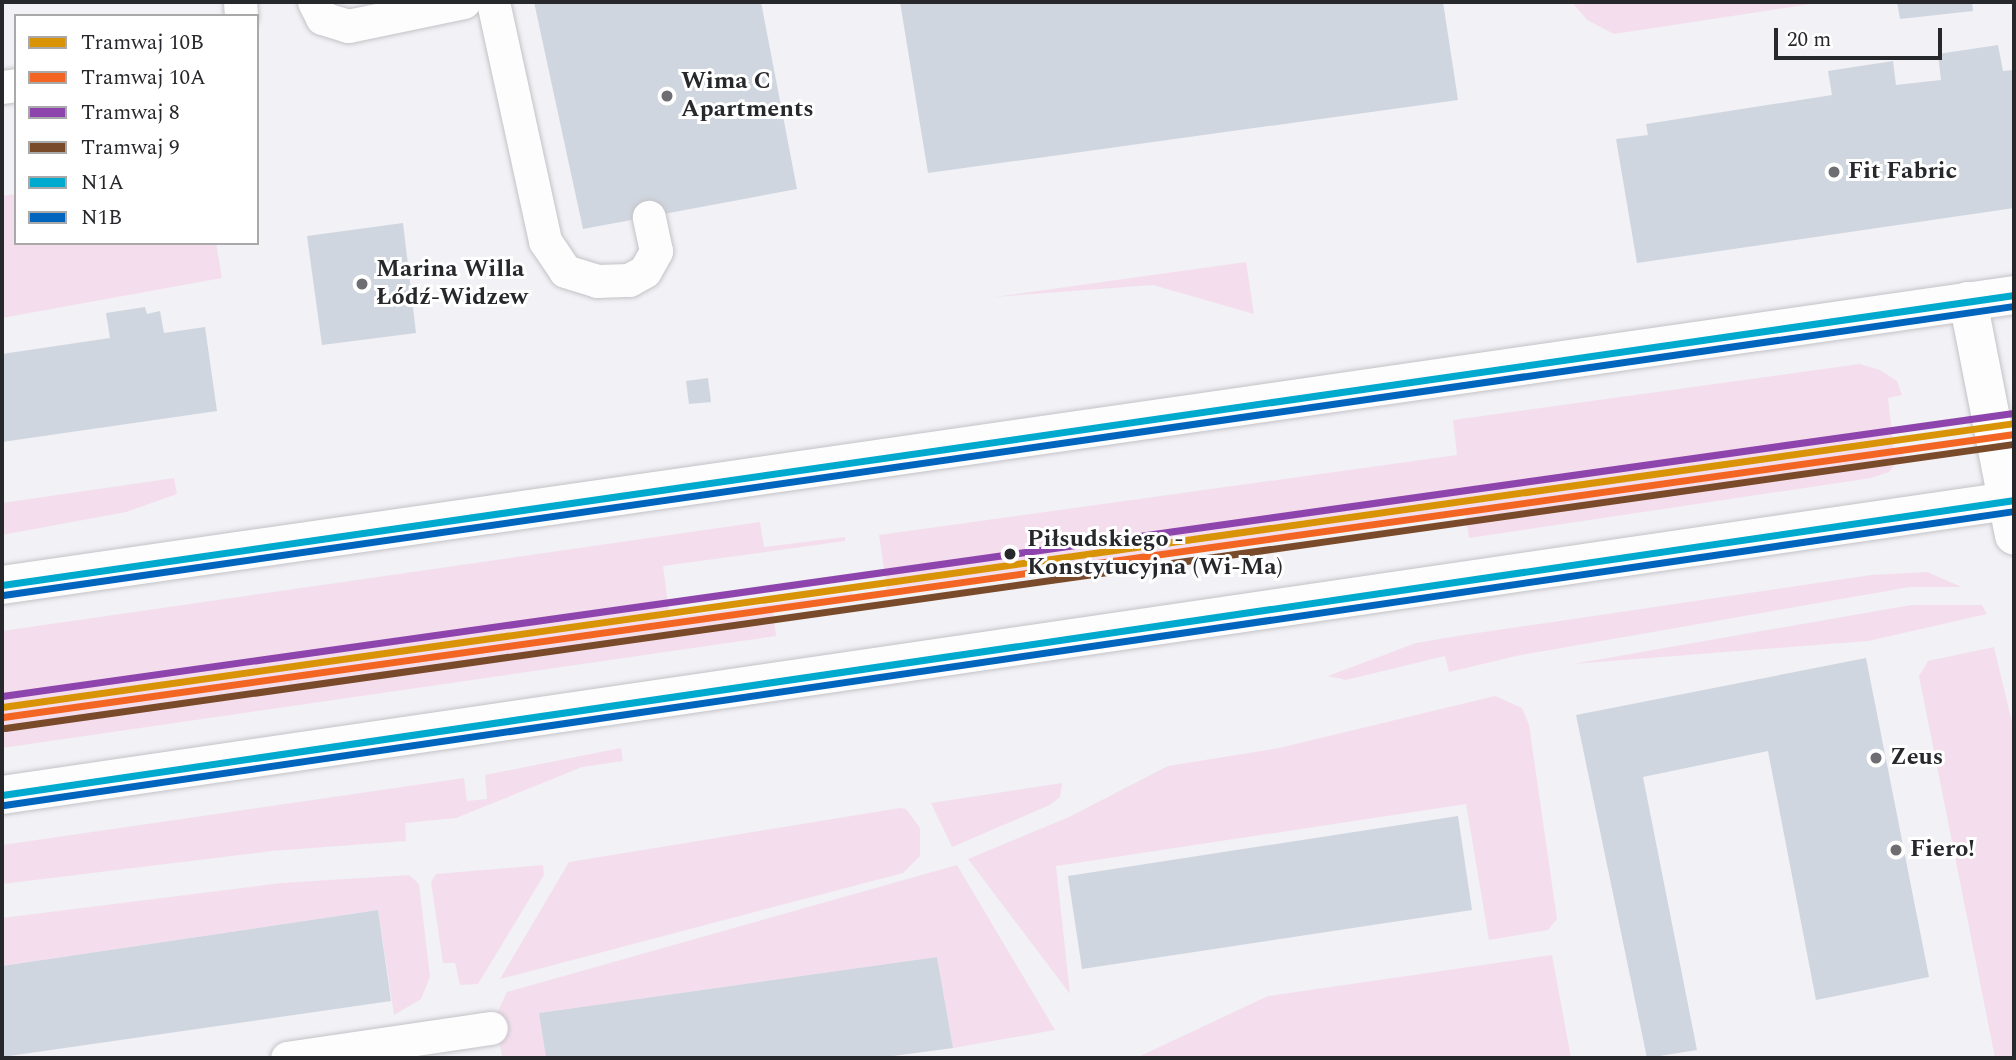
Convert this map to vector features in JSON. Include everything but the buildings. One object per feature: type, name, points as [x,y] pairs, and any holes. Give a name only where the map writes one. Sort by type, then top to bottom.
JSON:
[{"type":"main road","points":[[2,585],[2014,295]]},
{"type":"main road","points":[[2,795],[2012,513],[1968,301]]},
{"type":"lane","points":[[314,2],[322,18],[348,26],[464,2]]},
{"type":"lane","points":[[487,5],[545,241],[565,271],[597,281],[629,280],[645,271],[656,251],[649,217]]},
{"type":"lane","points":[[287,1058],[491,1028]]},
{"type":"shaded area","points":[[1572,2],[1824,2],[1614,34],[1587,20]]},
{"type":"shaded area","points":[[14,194],[14,245],[216,245],[222,278],[2,318],[2,196]]},
{"type":"shaded area","points":[[1246,262],[1254,314],[1153,285],[994,297]]},
{"type":"shaded area","points":[[1860,364],[1880,370],[1897,381],[1902,395],[1888,398],[1894,450],[1908,449],[1889,472],[1871,478],[1469,538],[1465,510],[887,589],[879,535],[1457,455],[1453,420]]},
{"type":"shaded area","points":[[174,478],[177,494],[126,512],[2,535],[2,503]]},
{"type":"shaded area","points":[[760,522],[764,547],[845,537],[845,541],[663,566],[670,618],[852,593],[853,602],[773,612],[776,636],[2,748],[2,631]]},
{"type":"shaded area","points":[[1927,572],[1962,587],[1910,587],[1516,656],[1449,672],[1445,656],[1346,680],[1328,676],[1416,643],[1871,575]]},
{"type":"shaded area","points":[[1911,605],[1982,605],[1987,614],[1868,641],[1573,664]]},
{"type":"shaded area","points":[[1994,647],[2014,731],[2014,1058],[1995,1058],[1919,676],[1928,661]]},
{"type":"shaded area","points":[[1495,696],[1522,708],[1529,725],[1557,919],[1548,930],[1489,940],[1466,804],[1056,866],[1070,994],[968,859],[1069,817],[1168,766],[1279,748]]},
{"type":"shaded area","points":[[621,748],[623,761],[582,767],[456,818],[405,823],[406,841],[272,851],[2,884],[2,845],[464,778],[467,801],[487,799],[485,775]]},
{"type":"shaded area","points":[[1062,783],[1060,797],[1050,805],[952,847],[931,803]]},
{"type":"shaded area","points":[[906,809],[920,828],[920,856],[903,873],[500,979],[569,862]]},
{"type":"shaded area","points":[[543,865],[544,875],[478,984],[460,985],[455,963],[443,963],[431,882],[436,874]]},
{"type":"shaded area","points":[[957,865],[1055,1030],[953,1048],[937,957],[539,1013],[546,1058],[502,1058],[496,1015],[507,992]]},
{"type":"shaded area","points":[[409,875],[419,884],[430,977],[421,999],[394,1015],[378,910],[2,966],[2,918],[281,883]]},
{"type":"shaded area","points":[[1552,955],[1571,1058],[1136,1058],[1268,996]]},
{"type":"tram line","name":"8","points":[[2,696],[2013,413]]},
{"type":"tram line","name":"10B","points":[[2,707],[2014,423]]},
{"type":"tram line","name":"10A","points":[[3,717],[2014,434]]},
{"type":"tram line","name":"9","points":[[5,728],[2014,444]]},
{"type":"transit line","name":"N1A","points":[[2,585],[2014,295]]},
{"type":"transit line","name":"N1B","points":[[3,595],[2014,306]]},
{"type":"transit line","name":"N1A","points":[[2,795],[2014,500]]},
{"type":"transit line","name":"N1B","points":[[4,805],[2014,511]]},
{"type":"place","name":"Wima C Apartments","points":[[667,96]]},
{"type":"place","name":"Fit Fabric","points":[[1834,172]]},
{"type":"place","name":"Marina Willa Łódź-Widzew","points":[[362,284]]},
{"type":"place","name":"Piłsudskiego - Konstytucyjna (Wi-Ma)","points":[[1010,554]]},
{"type":"place","name":"Zeus","points":[[1876,758]]},
{"type":"place","name":"Fiero!","points":[[1896,850]]}]
